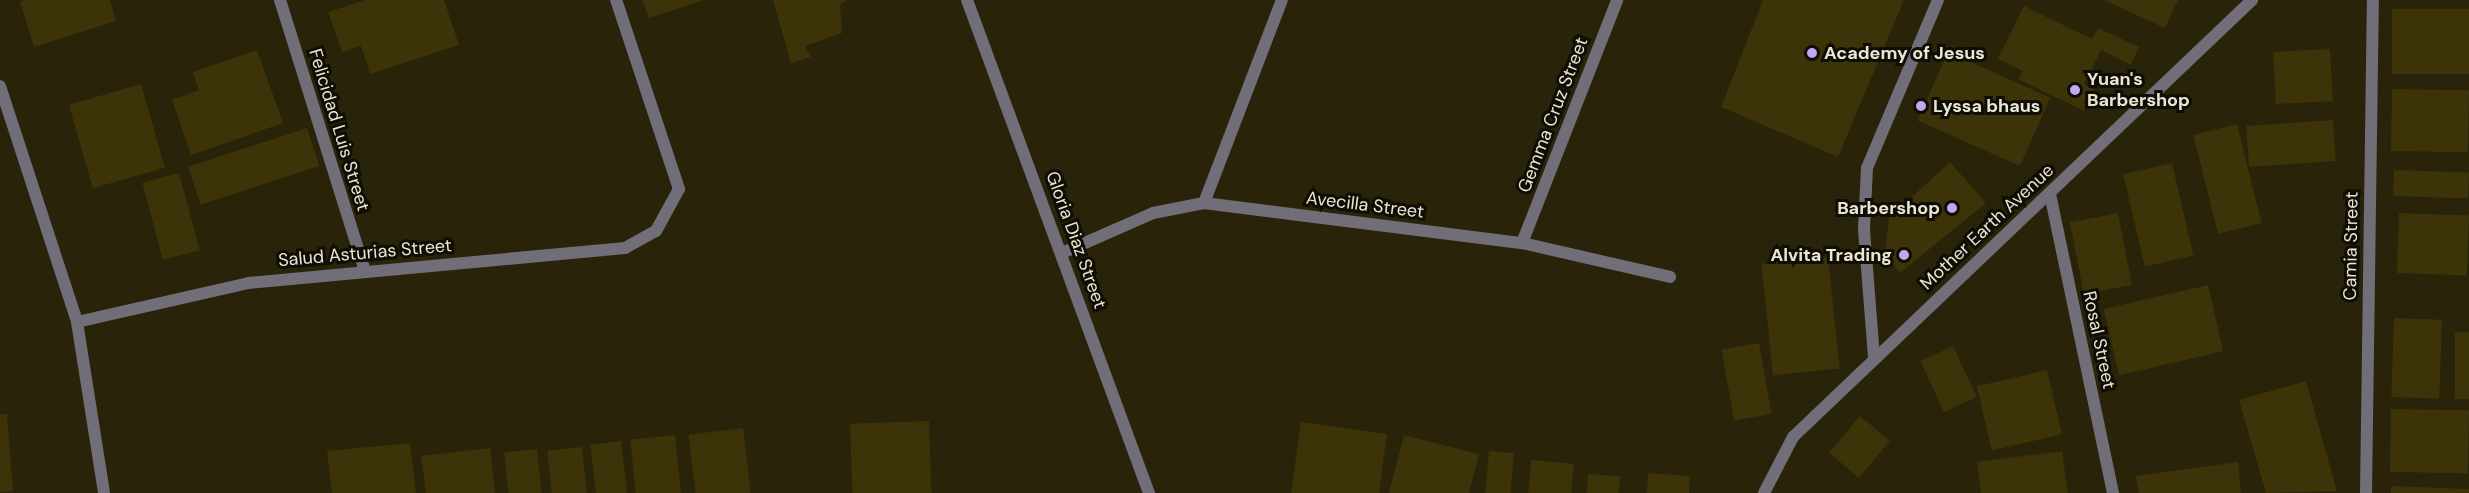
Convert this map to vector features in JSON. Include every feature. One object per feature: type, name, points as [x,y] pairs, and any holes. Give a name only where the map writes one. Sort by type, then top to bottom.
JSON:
[{"type":"street","name":"Felicidad Luis Street","points":[[280,0],[364,271]]},
{"type":"street","name":"Salud Asturias Street","points":[[76,322],[248,283],[625,248],[656,231],[678,189],[616,0]]},
{"type":"street","name":"Gloria Diaz Street","points":[[967,0],[1149,493]]},
{"type":"street","points":[[1204,203],[1282,0]]},
{"type":"street","name":"Gemma Cruz Street","points":[[1522,243],[1617,0]]},
{"type":"street","points":[[1874,357],[1864,229],[1867,168],[1938,0]]},
{"type":"street","name":"Mother Earth Avenue","points":[[1764,493],[1793,436],[2252,0]]},
{"type":"street","name":"Camia Street","points":[[2366,493],[2373,0]]},
{"type":"street","points":[[0,86],[76,322],[104,493]]},
{"type":"street","name":"Rosal Street","points":[[2050,194],[2113,493]]},
{"type":"street","name":"Avecilla Street","points":[[1062,253],[1153,213],[1204,203],[1522,243],[1670,277]]},
{"type":"building","points":[[25,0],[110,0],[116,21],[34,47],[20,2]]},
{"type":"building","points":[[365,0],[444,0],[459,45],[370,74],[361,46],[342,52],[328,12]]},
{"type":"building","points":[[642,0],[704,0],[649,18]]},
{"type":"building","points":[[773,0],[847,0],[840,5],[842,33],[805,46],[811,57],[791,63]]},
{"type":"building","name":"Academy of Jesus","points":[[1763,0],[1904,0],[1838,157],[1721,107]]},
{"type":"building","points":[[2104,0],[2178,0],[2165,28]]},
{"type":"building","points":[[2024,6],[2092,39],[2098,28],[2139,47],[2131,65],[2101,50],[2084,84],[2094,90],[2084,111],[2018,79],[2023,71],[1998,59]]},
{"type":"building","points":[[2392,9],[2469,9],[2469,74],[2392,74]]},
{"type":"building","points":[[2330,49],[2333,101],[2276,104],[2273,52]]},
{"type":"building","points":[[257,50],[283,123],[191,155],[172,100],[199,90],[193,72]]},
{"type":"building","points":[[1948,52],[2050,98],[2020,166],[1917,121]]},
{"type":"building","points":[[141,84],[165,168],[93,188],[69,105]]},
{"type":"building","points":[[2392,89],[2469,90],[2468,152],[2391,151]]},
{"type":"building","points":[[2333,120],[2336,161],[2249,167],[2246,126]]},
{"type":"building","points":[[2237,124],[2262,223],[2218,234],[2193,135]]},
{"type":"building","points":[[307,128],[319,166],[200,205],[188,167]]},
{"type":"building","points":[[1950,162],[1986,203],[1900,273],[1885,254],[1889,218]]},
{"type":"building","points":[[2172,163],[2193,256],[2145,267],[2123,174]]},
{"type":"building","points":[[2394,170],[2469,173],[2468,199],[2393,196]]},
{"type":"building","points":[[179,173],[200,250],[163,260],[142,183]]},
{"type":"building","points":[[2118,213],[2132,285],[2084,294],[2070,222]]},
{"type":"building","points":[[2399,213],[2469,215],[2467,275],[2397,273]]},
{"type":"building","points":[[1828,257],[1840,368],[1773,375],[1761,264]]},
{"type":"building","points":[[2208,285],[2223,351],[2119,375],[2104,309]]},
{"type":"building","points":[[2394,318],[2442,320],[2439,399],[2391,397]]},
{"type":"building","points":[[2455,332],[2469,332],[2469,399],[2455,399]]},
{"type":"building","points":[[1759,343],[1772,414],[1734,421],[1722,350]]},
{"type":"building","points":[[1953,346],[1977,397],[1944,412],[1920,361]]},
{"type":"building","points":[[2047,370],[2062,434],[1992,451],[1977,386]]},
{"type":"building","points":[[2306,381],[2337,491],[2266,493],[2239,400]]},
{"type":"building","points":[[2391,409],[2469,410],[2468,473],[2390,472]]},
{"type":"building","points":[[0,414],[7,414],[13,491],[0,492]]},
{"type":"building","points":[[1860,416],[1890,441],[1859,478],[1829,453]]},
{"type":"building","points":[[929,421],[932,493],[852,493],[850,424]]},
{"type":"building","points":[[1301,422],[1387,434],[1379,493],[1291,493]]},
{"type":"building","points":[[743,428],[751,493],[696,493],[688,435]]},
{"type":"building","points":[[675,435],[681,493],[636,493],[630,440]]},
{"type":"building","points":[[1404,435],[1479,454],[1469,493],[1389,493]]},
{"type":"building","points":[[621,441],[627,493],[596,493],[590,445]]},
{"type":"building","points":[[410,443],[416,493],[332,493],[327,451]]},
{"type":"building","points":[[582,447],[587,493],[552,493],[547,451]]},
{"type":"building","points":[[490,448],[495,493],[426,493],[421,456]]},
{"type":"building","points":[[537,449],[542,493],[508,493],[504,452]]},
{"type":"building","points":[[1489,451],[1514,453],[1510,493],[1485,493]]},
{"type":"building","points":[[2062,451],[2068,493],[1981,493],[1977,462]]},
{"type":"building","points":[[1531,460],[1574,464],[1571,493],[1528,493]]},
{"type":"building","points":[[2238,462],[2241,493],[2139,493],[2136,476]]},
{"type":"building","points":[[1648,473],[1690,476],[1689,493],[1647,493]]},
{"type":"building","points":[[1588,474],[1620,476],[1619,493],[1587,493]]},
{"type":"building","points":[[2391,486],[2469,489],[2469,493],[2391,493]]},
{"type":"place","name":"Academy of Jesus","points":[[1812,53]]},
{"type":"place","name":"Yuan's Barbershop","points":[[2075,90]]},
{"type":"place","name":"Lyssa bhaus","points":[[1921,106]]},
{"type":"place","name":"Barbershop","points":[[1952,208]]},
{"type":"place","name":"Alvita Trading","points":[[1904,255]]}]
